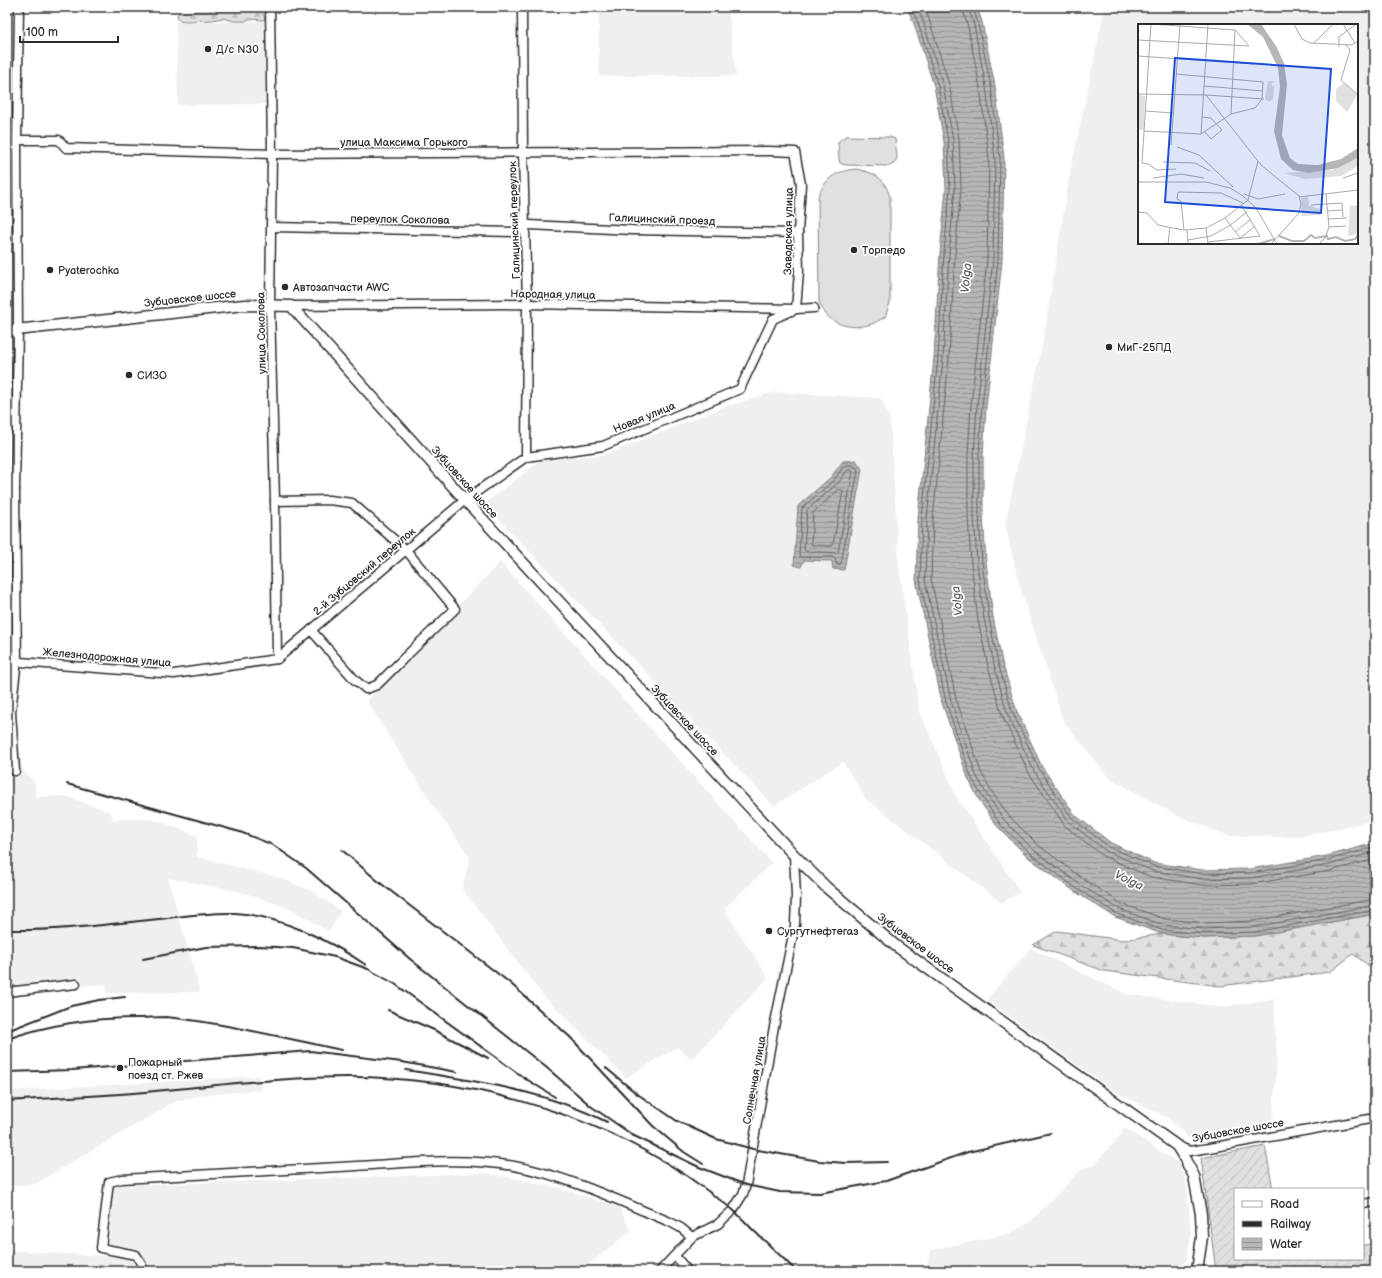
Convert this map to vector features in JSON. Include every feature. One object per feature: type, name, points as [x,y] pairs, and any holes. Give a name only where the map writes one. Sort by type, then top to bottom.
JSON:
[{"type":"main road","name":"Зубцовское шоссе","points":[[7,331],[132,316],[244,305],[291,306],[465,500],[794,855],[827,888],[896,946],[1177,1146]]},
{"type":"main road","points":[[1177,1146],[1194,1176],[1199,1206],[1202,1237],[1197,1271]]},
{"type":"street","points":[[16,771],[11,712],[17,660],[11,490],[18,330],[17,140],[19,7]]},
{"type":"street","name":"улица Соколова","points":[[270,7],[272,154],[270,306],[277,659]]},
{"type":"street","name":"Галицинский переулок","points":[[522,7],[523,152],[527,304],[526,457]]},
{"type":"street","name":"улица Максима Горького","points":[[17,140],[59,140],[66,148],[272,154],[795,152]]},
{"type":"street","name":"Заводская улица","points":[[795,152],[801,184],[798,233],[799,272],[796,309]]},
{"type":"street","name":"Галицинский проезд","points":[[526,227],[529,225],[632,230],[798,233]]},
{"type":"street","name":"переулок Соколова","points":[[272,227],[516,232],[526,227]]},
{"type":"street","name":"Народная улица","points":[[291,306],[527,304],[796,309],[814,308]]},
{"type":"street","name":"Новая улица","points":[[465,500],[526,457],[603,446],[740,389],[773,319],[796,309]]},
{"type":"street","points":[[275,501],[329,500],[352,503],[406,550],[455,609],[378,684],[366,689],[354,680],[311,630]]},
{"type":"street","name":"2-й Зубцовский переулок","points":[[277,659],[465,500]]},
{"type":"street","name":"Железнодорожная улица","points":[[7,661],[17,660],[174,674],[277,659]]},
{"type":"street","name":"Солнечная улица","points":[[660,1271],[692,1237],[718,1224],[733,1210],[743,1194],[746,1185],[773,1032],[795,925],[796,896],[794,855]]},
{"type":"street","points":[[7,992],[76,984]]},
{"type":"street","name":"Зубцовское шоссе","points":[[1177,1146],[1190,1151],[1205,1149],[1375,1118]]},
{"type":"street","points":[[142,1271],[141,1263],[136,1255],[101,1248],[109,1182],[122,1179],[412,1163],[461,1161],[488,1162],[515,1166],[571,1182],[670,1222],[681,1228],[692,1237]]},
{"type":"street","points":[[1364,1204],[1375,1202]]},
{"type":"street","points":[[675,1256],[688,1271]]},
{"type":"shaded area","points":[[728,7],[736,76],[599,76],[599,8]]},
{"type":"shaded area","points":[[1105,7],[1375,7],[1375,820],[1300,837],[1229,836],[1178,816],[1108,777],[1063,720],[1022,594],[1005,525],[1043,341],[1069,178]]},
{"type":"shaded area","points":[[264,21],[266,104],[178,105],[176,22]]},
{"type":"shaded area","points":[[775,392],[881,398],[890,419],[899,566],[919,709],[956,796],[1020,892],[1002,903],[866,799],[843,762],[774,806],[484,504],[541,460],[604,455],[724,407]]},
{"type":"shaded area","points":[[500,562],[772,863],[724,909],[768,978],[691,1060],[677,1047],[626,1078],[542,994],[462,889],[470,857],[434,807],[367,701]]},
{"type":"shaded area","points":[[19,745],[22,769],[35,783],[36,797],[65,796],[111,812],[113,820],[138,818],[160,821],[197,836],[197,857],[281,878],[313,892],[341,911],[329,932],[292,909],[242,892],[168,878],[200,992],[106,993],[107,984],[7,992],[7,746]]},
{"type":"shaded area","points":[[1030,948],[1126,994],[1220,1007],[1274,999],[1277,1061],[1272,1128],[1240,1134],[1190,1139],[1168,1118],[1114,1091],[987,1000]]},
{"type":"shaded area","points":[[259,1076],[261,1090],[205,1095],[176,1101],[35,1184],[7,1186],[7,1091]]},
{"type":"shaded area","points":[[1124,1128],[1180,1164],[1187,1186],[1191,1234],[1187,1259],[1178,1271],[925,1271],[931,1250],[1009,1234],[1030,1222],[1083,1168],[1094,1165],[1119,1137]]},
{"type":"shaded area","points":[[487,1173],[560,1188],[619,1207],[631,1231],[580,1271],[145,1271],[141,1251],[109,1243],[113,1186]]},
{"type":"shaded area","points":[[7,1250],[132,1258],[134,1271],[7,1271]]},
{"type":"green space","points":[[216,7],[222,11],[228,7],[258,7],[258,10],[262,12],[265,18],[264,20],[249,19],[245,21],[235,21],[222,18],[213,20],[178,20],[177,14],[183,12],[211,11]]},
{"type":"green space","points":[[846,136],[890,137],[895,139],[897,157],[895,163],[890,166],[845,165],[840,163],[838,142]]},
{"type":"green space","name":"Торпедо","points":[[856,169],[874,174],[882,180],[890,197],[890,303],[885,317],[874,323],[857,327],[839,324],[834,321],[825,313],[819,302],[818,197],[824,185],[832,177],[849,170]]},
{"type":"green space","points":[[1375,914],[1375,967],[1372,968],[1353,954],[1330,972],[1220,986],[1104,971],[1033,945],[1057,931],[1123,940],[1162,934],[1204,938],[1255,936]]},
{"type":"green space","points":[[1265,1146],[1273,1188],[1234,1188],[1234,1260],[1364,1260],[1364,1245],[1374,1244],[1375,1271],[1216,1271],[1201,1158]]},
{"type":"water","name":"Volga","points":[[907,7],[977,7],[982,22],[995,86],[1004,158],[1002,261],[986,407],[983,455],[983,515],[986,562],[993,617],[1002,662],[1016,709],[1042,767],[1075,815],[1111,843],[1154,863],[1203,870],[1250,869],[1327,856],[1375,843],[1375,914],[1255,936],[1204,938],[1162,934],[1115,917],[1074,891],[1028,857],[997,826],[979,800],[968,778],[942,703],[916,580],[918,518],[934,357],[940,253],[946,189],[944,142],[934,86]]},
{"type":"water","points":[[856,460],[862,469],[844,570],[833,569],[832,561],[804,560],[801,567],[794,565],[798,506],[831,477],[843,461]]},
{"type":"railway","points":[[67,784],[240,832],[273,845],[306,868],[410,959],[547,1068],[592,1107],[634,1136]]},
{"type":"railway","points":[[342,850],[379,882],[510,983],[570,1037],[653,1126],[684,1152],[703,1164]]},
{"type":"railway","points":[[7,930],[64,928],[197,914],[235,913],[269,919],[304,931],[337,947],[366,965]]},
{"type":"railway","points":[[143,959],[206,947],[259,946],[293,948],[335,957],[368,969],[395,984],[527,1080]]},
{"type":"railway","points":[[7,1031],[71,1006],[99,1000],[125,997]]},
{"type":"railway","points":[[388,1010],[434,1030],[488,1058]]},
{"type":"railway","points":[[7,1039],[39,1029],[70,1023],[102,1019],[166,1017],[232,1027],[342,1050]]},
{"type":"railway","points":[[7,1072],[72,1070],[310,1051],[402,1062],[457,1072]]},
{"type":"railway","points":[[606,1068],[636,1093],[677,1121],[716,1139],[753,1149],[819,1161],[846,1163],[887,1162]]},
{"type":"railway","points":[[406,1070],[458,1078],[534,1094],[583,1111],[607,1122]]},
{"type":"railway","points":[[7,1101],[118,1094],[326,1077],[393,1079],[437,1083],[480,1091],[524,1102],[566,1116],[607,1132],[647,1152],[684,1174],[732,1209],[796,1271]]},
{"type":"railway","points":[[523,1077],[555,1097]]},
{"type":"railway","points":[[630,1134],[699,1167],[746,1185],[780,1192],[820,1193],[886,1181],[968,1152],[1051,1133]]},
{"type":"place","name":"Д/с N30","points":[[208,49]]},
{"type":"place","name":"Торпедо","points":[[854,250]]},
{"type":"place","name":"Pyaterochka","points":[[50,270]]},
{"type":"place","name":"Автозапчасти AWC","points":[[285,287]]},
{"type":"place","name":"МиГ-25ПД","points":[[1109,347]]},
{"type":"place","name":"СИЗО","points":[[129,375]]},
{"type":"place","name":"Сургутнефтегаз","points":[[769,931]]},
{"type":"place","name":"Пожарный поезд ст. Ржев","points":[[120,1068]]}]
